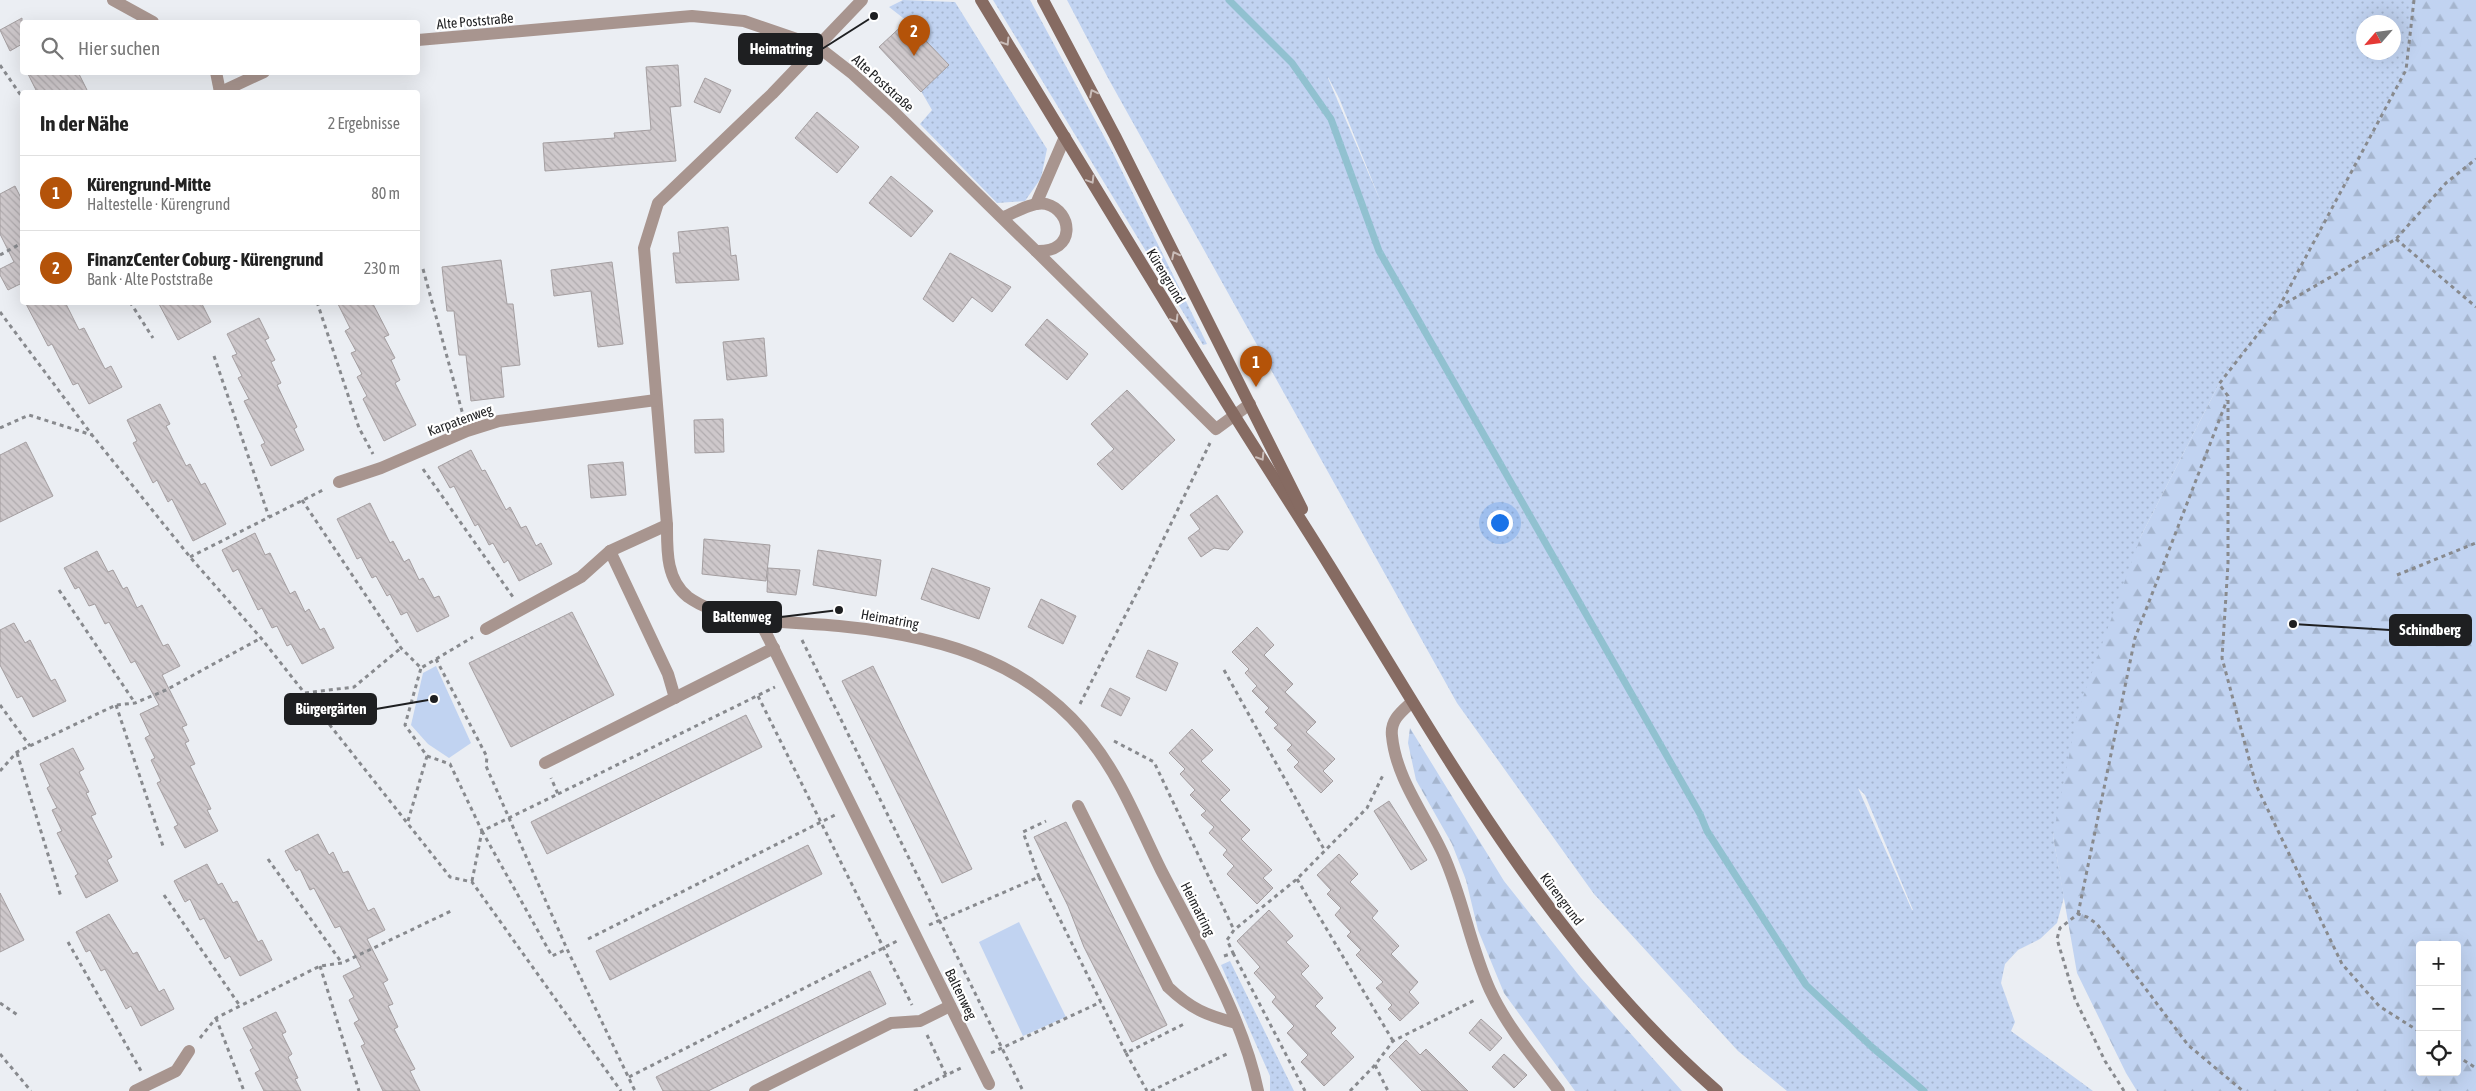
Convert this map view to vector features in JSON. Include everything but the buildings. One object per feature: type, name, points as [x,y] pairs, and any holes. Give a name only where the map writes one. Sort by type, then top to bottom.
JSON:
[{"type":"main road","name":"Kürengrund","points":[[981,0],[1234,416],[1490,825],[1555,916],[1628,1005],[1676,1055],[1717,1091]]},
{"type":"main road","name":"Kürengrund","points":[[1043,0],[1116,136],[1329,565]]},
{"type":"street","points":[[113,0],[149,20]]},
{"type":"street","name":"Heimatring","points":[[862,0],[772,94],[658,203],[644,248],[667,558],[673,576],[689,598],[722,613],[760,619],[902,634],[954,648],[990,661],[1037,689],[1072,718],[1093,743],[1113,773],[1236,1023],[1253,1064],[1258,1091]]},
{"type":"street","name":"Alte Poststraße","points":[[420,40],[692,16],[744,21],[817,46],[853,74],[893,111],[1216,429]]},
{"type":"street","points":[[217,75],[220,90]]},
{"type":"street","points":[[224,90],[257,75]]},
{"type":"street","points":[[1036,204],[1065,137]]},
{"type":"street","points":[[1002,218],[1036,204],[1046,204],[1060,214],[1064,221],[1067,236],[1063,244],[1049,251],[1036,250]]},
{"type":"street","name":"Karpatenweg","points":[[339,482],[381,468],[467,431],[499,420],[656,400]]},
{"type":"street","points":[[1216,429],[1250,404]]},
{"type":"street","points":[[486,629],[581,577],[610,551],[666,525]]},
{"type":"street","points":[[610,551],[668,674],[675,698]]},
{"type":"street","name":"Baltenweg","points":[[760,619],[977,1060],[989,1088]]},
{"type":"street","points":[[546,763],[774,648]]},
{"type":"street","points":[[1412,702],[1394,720],[1392,734],[1395,751],[1414,802],[1435,836],[1453,876],[1470,939],[1491,992],[1507,1020],[1559,1091]]},
{"type":"street","points":[[1078,806],[1168,987],[1184,1002],[1204,1014],[1236,1023]]},
{"type":"street","points":[[755,1091],[891,1023],[920,1021],[950,1006]]},
{"type":"street","points":[[135,1091],[176,1070],[189,1051]]},
{"type":"path","points":[[2414,0],[2406,70],[2279,307],[2219,384],[2228,396],[2228,564],[2222,658],[2256,785],[2342,964],[2379,1006],[2418,1031]]},
{"type":"path","points":[[0,65],[20,94]]},
{"type":"path","points":[[2279,307],[2396,239],[2446,183],[2476,159]]},
{"type":"path","points":[[2396,239],[2476,307]]},
{"type":"path","points":[[0,255],[20,244]]},
{"type":"path","points":[[422,269],[467,431]]},
{"type":"path","points":[[132,305],[153,338]]},
{"type":"path","points":[[318,305],[359,428],[381,468]]},
{"type":"path","points":[[0,312],[92,435],[190,557],[261,638],[408,821],[450,877],[472,882],[621,1091]]},
{"type":"path","points":[[214,356],[269,517]]},
{"type":"path","points":[[2124,1091],[2105,1061],[2075,999],[2057,939],[2060,928],[2078,914],[2135,638],[2228,396]]},
{"type":"path","points":[[0,428],[29,415],[92,435]]},
{"type":"path","points":[[1072,718],[1149,569],[1216,429]]},
{"type":"path","points":[[412,454],[522,609]]},
{"type":"path","points":[[190,557],[339,482]]},
{"type":"path","points":[[302,500],[401,648],[421,668]]},
{"type":"path","points":[[2397,575],[2476,543]]},
{"type":"path","points":[[59,590],[135,703]]},
{"type":"path","points":[[486,629],[421,668],[405,725],[427,756],[450,764],[482,831],[552,956],[567,949]]},
{"type":"path","points":[[0,771],[17,752],[116,706],[135,703],[166,690],[261,638]]},
{"type":"path","points":[[801,638],[1023,1091]]},
{"type":"path","points":[[305,694],[354,687],[401,648]]},
{"type":"path","points":[[436,659],[488,757],[486,766],[567,949],[635,1091]]},
{"type":"path","points":[[1224,670],[1325,851]]},
{"type":"path","points":[[482,831],[790,680]]},
{"type":"path","points":[[758,696],[946,1075],[914,1091]]},
{"type":"path","points":[[0,704],[30,746]]},
{"type":"path","points":[[116,706],[163,846]]},
{"type":"path","points":[[1113,740],[1154,762],[1234,930]]},
{"type":"path","points":[[1305,1091],[1227,940],[1234,930],[1297,879],[1367,808],[1395,751]]},
{"type":"path","points":[[17,752],[61,897]]},
{"type":"path","points":[[408,821],[427,756]]},
{"type":"path","points":[[546,763],[558,794]]},
{"type":"path","points":[[1046,821],[1023,832],[1039,877],[1146,1091]]},
{"type":"path","points":[[588,938],[820,822]]},
{"type":"path","points":[[472,882],[482,831]]},
{"type":"path","points":[[268,859],[342,963]]},
{"type":"path","points":[[914,932],[1039,877]]},
{"type":"path","points":[[1297,879],[1393,1041]]},
{"type":"path","points":[[164,895],[240,1006]]},
{"type":"path","points":[[189,1051],[216,1018],[320,966],[342,963],[451,911]]},
{"type":"path","points":[[2078,914],[2087,917],[2097,924],[2188,1045],[2244,1091]]},
{"type":"path","points":[[68,942],[149,1084]]},
{"type":"path","points":[[629,1077],[883,948]]},
{"type":"path","points":[[1207,962],[1233,952]]},
{"type":"path","points":[[320,966],[359,1091]]},
{"type":"path","points":[[1350,1091],[1375,1065],[1393,1041],[1491,992]]},
{"type":"path","points":[[977,1060],[1101,1002]]},
{"type":"path","points":[[0,1003],[19,1016]]},
{"type":"path","points":[[1126,1053],[1204,1014]]},
{"type":"path","points":[[216,1018],[244,1091]]},
{"type":"path","points":[[1151,1091],[1246,1045]]},
{"type":"path","points":[[0,1054],[31,1091]]},
{"type":"path","points":[[2461,1059],[2476,1068]]},
{"type":"path","points":[[1375,1065],[1388,1091]]},
{"type":"green space","points":[[903,0],[955,2],[1047,149],[1041,178],[1025,201],[997,203],[920,124],[932,110],[921,91],[949,65],[907,21],[889,7]]},
{"type":"green space","points":[[993,0],[1030,0],[1113,153],[1207,344],[1203,345]]},
{"type":"green space","points":[[1067,0],[2414,0],[2406,70],[2279,307],[2219,384],[2141,536],[2053,836],[2064,897],[2057,923],[2040,939],[2018,950],[2005,964],[2001,983],[2015,1022],[2011,1031],[2093,1091],[1787,1091],[1738,1051],[1594,894],[1457,703],[1108,78]],"holes":[[[1328,78],[1339,98],[1382,205]],[[1858,788],[1865,795],[1913,910],[1912,910]]]},
{"type":"green space","points":[[2414,0],[2476,0],[2476,1091],[2137,1091],[2126,1073],[2077,973],[2053,836],[2078,711],[2141,536],[2219,384],[2279,307],[2406,70]]},
{"type":"green space","points":[[436,666],[471,743],[449,758],[428,744],[411,725],[423,673]]},
{"type":"green space","points":[[1410,728],[1504,881],[1581,978],[1682,1091],[1575,1091],[1504,993],[1478,930],[1466,880],[1452,844],[1416,780],[1408,743]]},
{"type":"green space","points":[[1019,922],[1066,1017],[1023,1036],[979,942]]},
{"type":"green space","points":[[1230,961],[1294,1091],[1270,1091],[1270,1076],[1221,965]]},
{"type":"waterway","points":[[1229,0],[1292,63],[1331,119],[1379,251],[1700,814],[1707,831],[1806,985],[1873,1048],[1924,1091]]},
{"type":"place","name":"Heimatring","points":[[874,16]]},
{"type":"place","name":"FinanzCenter Coburg - Kürengrund","points":[[914,56]]},
{"type":"place","name":"Kürengrund-Mitte","points":[[1256,387]]},
{"type":"place","name":"Baltenweg","points":[[839,610]]},
{"type":"place","name":"Schindberg","points":[[2293,624]]},
{"type":"place","name":"Bürgergärten","points":[[434,699]]}]
